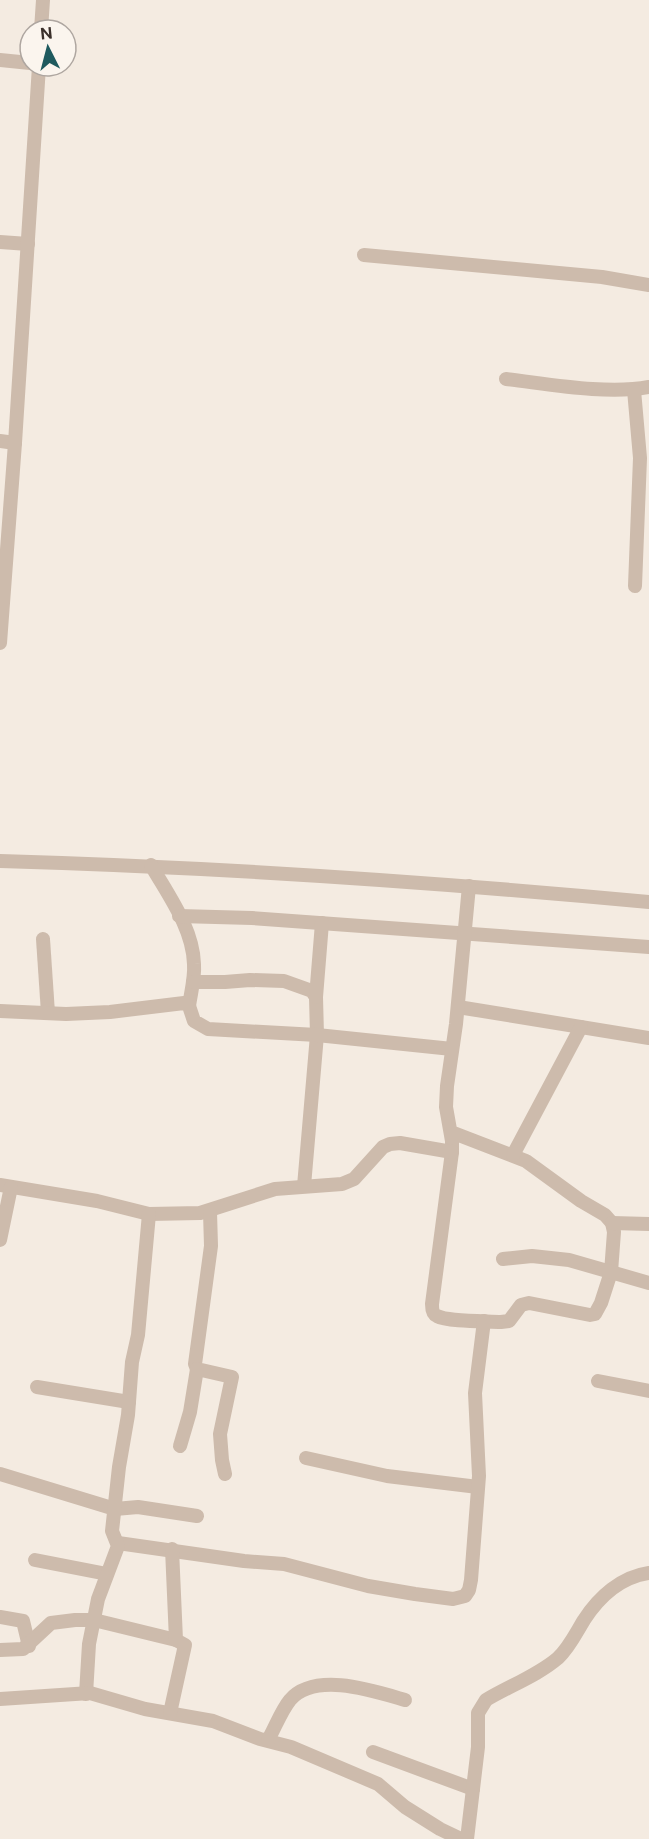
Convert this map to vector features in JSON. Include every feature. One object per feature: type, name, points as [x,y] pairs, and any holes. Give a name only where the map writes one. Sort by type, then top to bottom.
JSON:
[{"type":"street","points":[[42,18],[43,0]]},
{"type":"street","points":[[0,60],[18,62]]},
{"type":"street","points":[[0,643],[38,78]]},
{"type":"street","points":[[0,242],[28,244]]},
{"type":"street","points":[[364,255],[602,277],[649,285]]},
{"type":"street","points":[[506,379],[601,389],[634,390],[649,387]]},
{"type":"street","points":[[634,390],[640,458],[635,586]]},
{"type":"street","points":[[0,441],[15,442]]},
{"type":"street","points":[[0,861],[151,865],[469,886],[649,902]]},
{"type":"street","points":[[151,865],[191,943],[194,961],[189,1005],[194,1021],[208,1029],[317,1035],[452,1049]]},
{"type":"street","points":[[451,1131],[526,1161],[581,1201],[605,1215],[612,1223],[614,1232],[611,1272],[595,1314],[590,1315],[529,1303],[521,1305],[508,1321],[446,1318],[437,1316],[432,1311],[452,1152],[446,1107],[469,886]]},
{"type":"street","points":[[179,916],[252,918],[649,947]]},
{"type":"street","points":[[304,1186],[317,1035],[316,997],[322,923]]},
{"type":"street","points":[[43,939],[48,1013]]},
{"type":"street","points":[[193,982],[284,981],[312,991],[316,997]]},
{"type":"street","points":[[0,1011],[110,1012],[177,1004],[189,1005]]},
{"type":"street","points":[[458,1007],[649,1038]]},
{"type":"street","points":[[513,1155],[581,1027]]},
{"type":"street","points":[[0,1240],[5,1186],[97,1201],[149,1214],[210,1212],[246,1197],[275,1189],[342,1184],[354,1179],[383,1148],[390,1144],[400,1143],[452,1152]]},
{"type":"street","points":[[180,1446],[190,1412],[197,1369],[195,1364],[211,1246],[210,1212]]},
{"type":"street","points":[[86,1694],[88,1653],[98,1599],[117,1552],[118,1543],[112,1531],[132,1362],[140,1323],[149,1214]]},
{"type":"street","points":[[612,1223],[649,1224]]},
{"type":"street","points":[[503,1260],[532,1256],[569,1260],[649,1283]]},
{"type":"street","points":[[118,1543],[244,1561],[284,1564],[368,1586],[415,1594],[460,1598],[465,1596],[471,1580],[478,1487],[479,1459],[475,1393],[484,1321]]},
{"type":"street","points":[[197,1369],[232,1377],[220,1434],[225,1474]]},
{"type":"street","points":[[598,1381],[649,1391]]},
{"type":"street","points":[[37,1387],[129,1402]]},
{"type":"street","points":[[306,1458],[387,1476],[478,1487]]},
{"type":"street","points":[[0,1474],[115,1509],[138,1507],[197,1516]]},
{"type":"street","points":[[172,1549],[176,1640]]},
{"type":"street","points":[[35,1560],[107,1574]]},
{"type":"street","points":[[467,1839],[478,1747],[480,1707],[486,1700],[540,1671],[560,1657],[604,1595],[628,1578],[637,1574],[649,1573]]},
{"type":"street","points":[[0,1617],[23,1621],[29,1646]]},
{"type":"street","points":[[0,1650],[17,1650],[29,1646],[51,1623],[75,1620],[94,1620],[176,1640],[185,1645],[170,1713]]},
{"type":"street","points":[[268,1740],[288,1701],[303,1689],[338,1684],[405,1700]]},
{"type":"street","points":[[0,1699],[86,1694],[213,1721],[291,1747],[378,1784],[405,1807],[461,1839]]},
{"type":"street","points":[[373,1752],[473,1789]]}]
